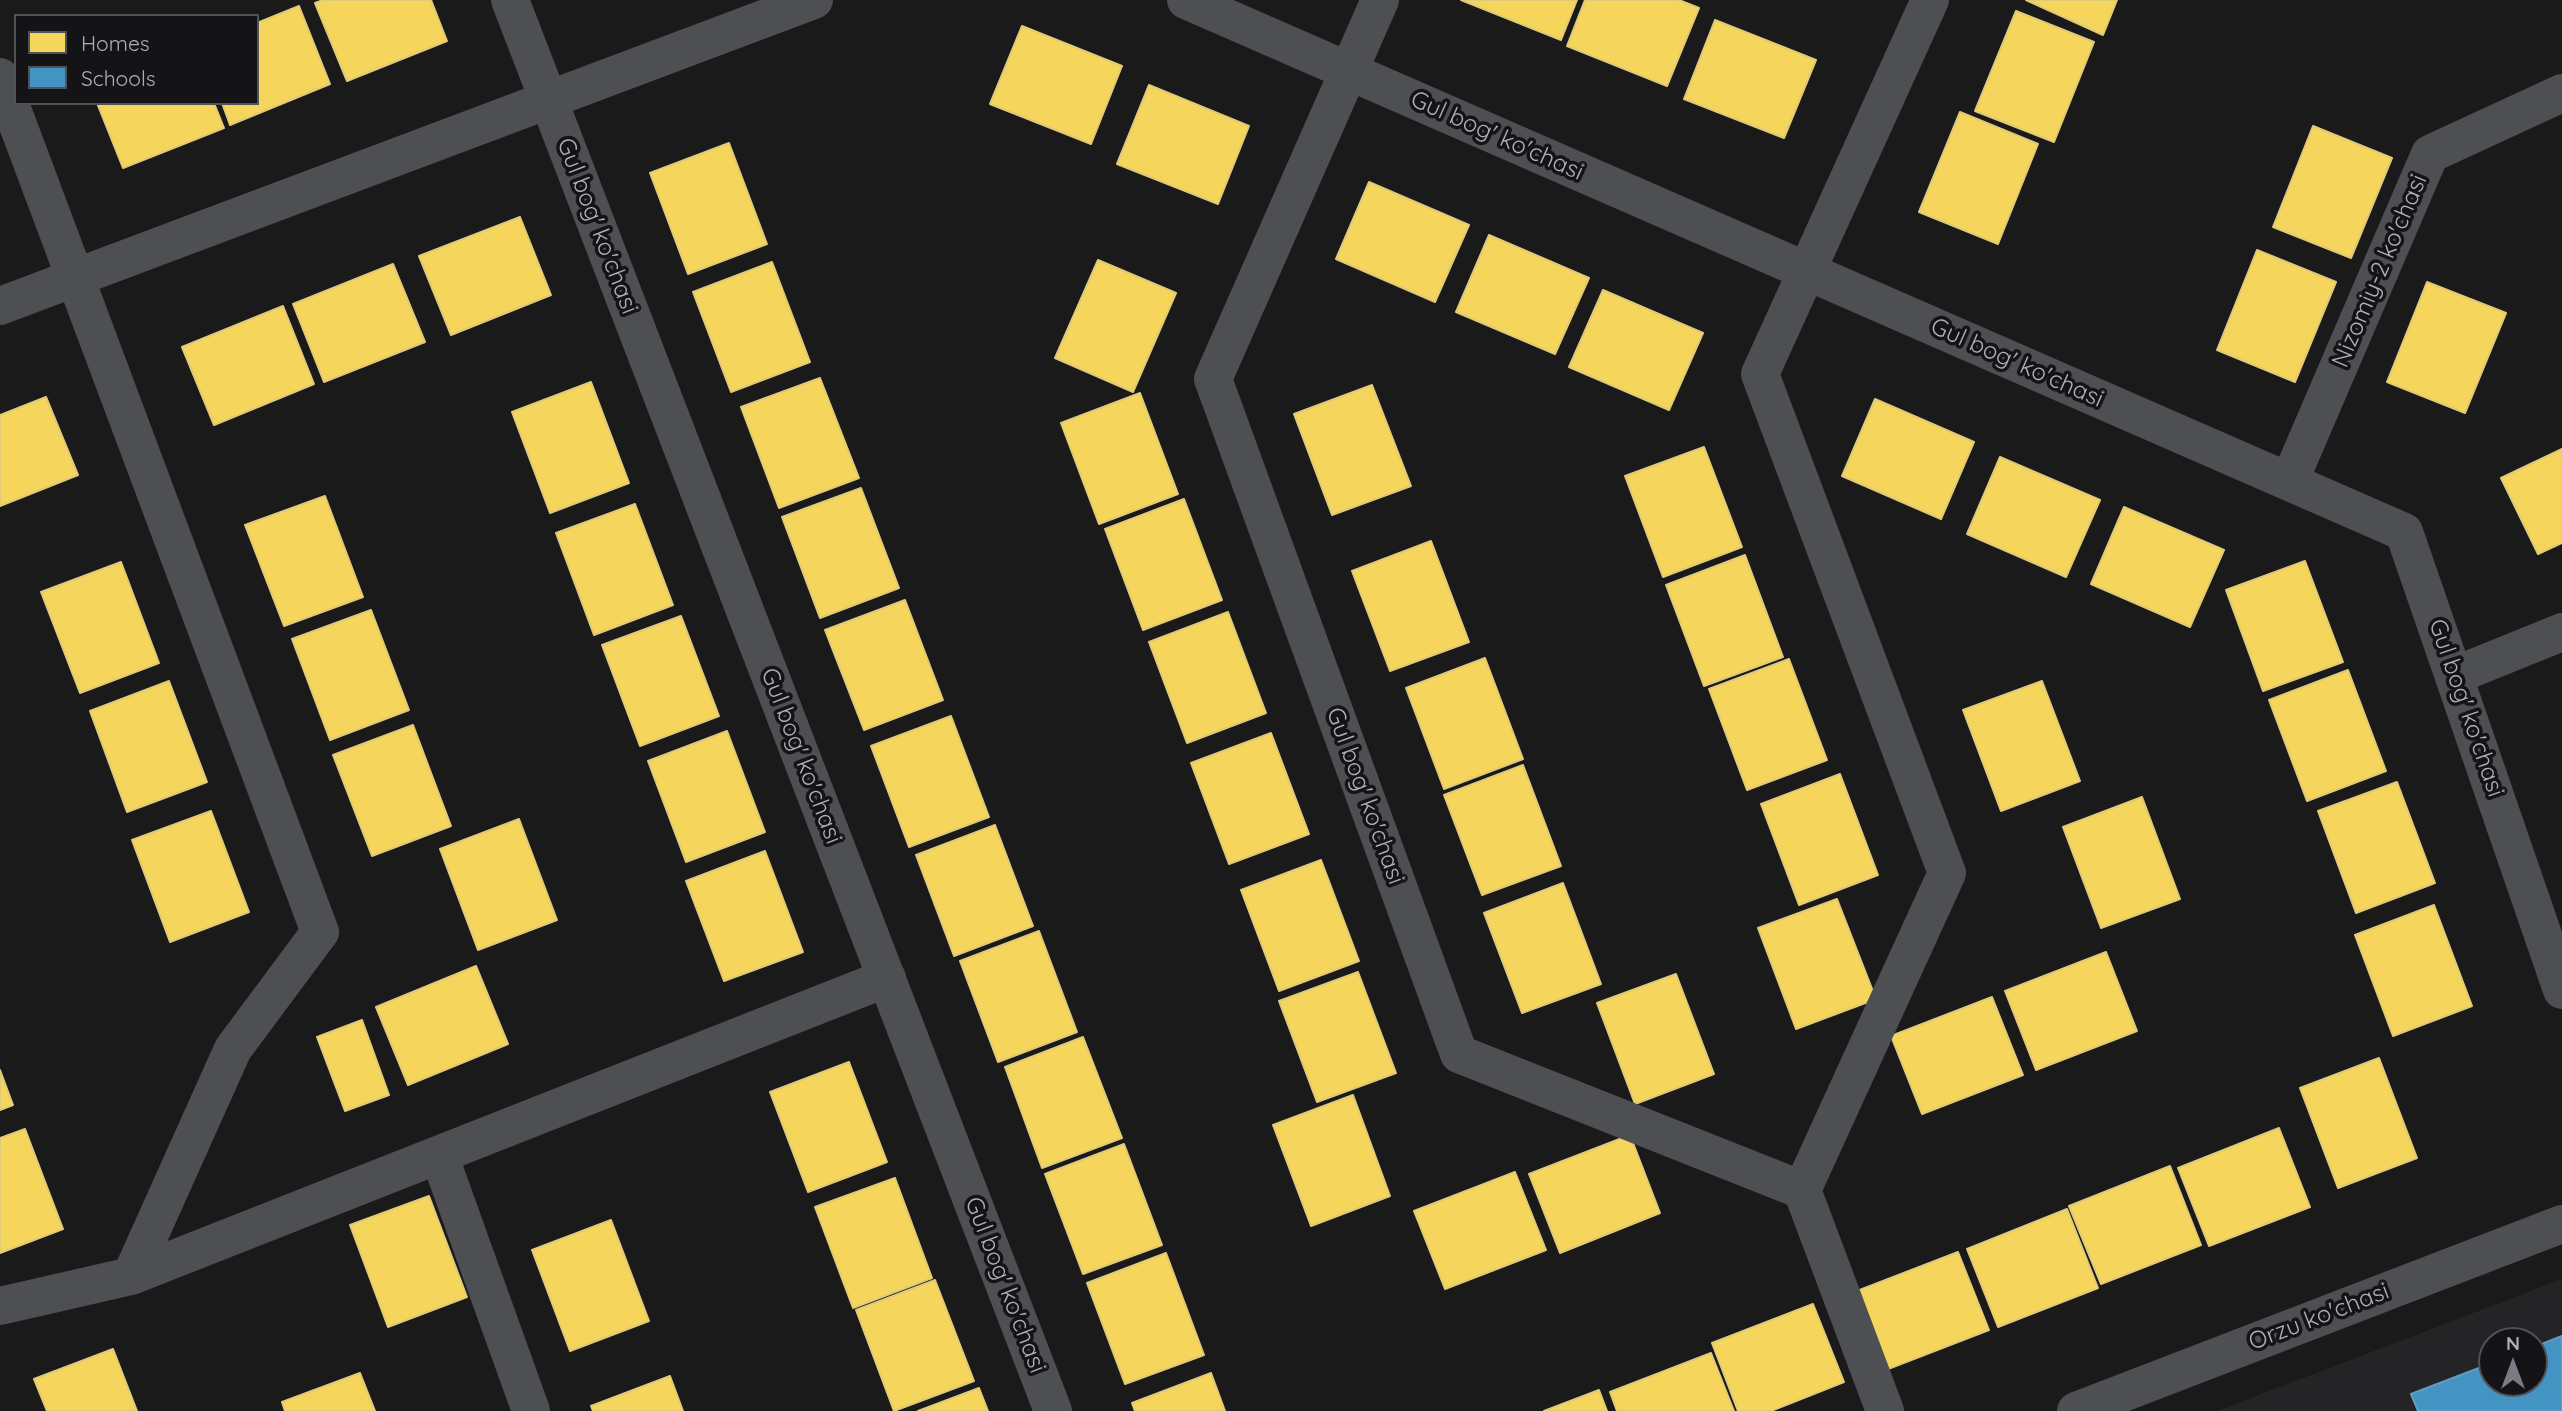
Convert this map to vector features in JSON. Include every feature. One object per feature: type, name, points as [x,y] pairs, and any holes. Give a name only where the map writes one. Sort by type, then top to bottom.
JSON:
[{"type":"street","name":"Gul bog' ko'chasi","points":[[510,0],[1053,1411]]},
{"type":"street","points":[[0,306],[814,0]]},
{"type":"street","name":"Gul bog' ko'chasi","points":[[1186,0],[2404,532],[2456,675],[2562,990]]},
{"type":"street","points":[[1351,72],[1380,0]]},
{"type":"street","points":[[1885,1411],[1802,1190],[1947,873],[1760,374],[1930,0]]},
{"type":"street","name":"Gul bog' ko'chasi","points":[[1351,72],[1213,379],[1460,1054],[1802,1190]]},
{"type":"street","points":[[0,77],[320,932],[233,1049],[131,1276]]},
{"type":"street","name":"Nizomiy-2 ko'chasi","points":[[2289,482],[2430,154],[2562,93]]},
{"type":"street","points":[[2456,675],[2562,632]]},
{"type":"street","points":[[0,1306],[131,1276],[887,978]]},
{"type":"street","points":[[439,1155],[531,1411]]},
{"type":"street","name":"Orzu ko'chasi","points":[[2076,1411],[2562,1224]]},
{"type":"shaded area","points":[[2562,1279],[2562,1411],[2217,1411]]},
{"type":"building: Homes","points":[[323,0],[431,0],[447,41],[347,81],[315,3]]},
{"type":"building: Homes","points":[[1461,0],[1577,0],[1561,40]]},
{"type":"building: Homes","points":[[1585,0],[1679,0],[1699,8],[1667,86],[1567,46]]},
{"type":"building: Homes","points":[[2026,0],[2117,0],[2103,35]]},
{"type":"building: Homes","points":[[299,6],[330,84],[230,125],[223,105],[259,105],[259,22]]},
{"type":"building: Homes","points":[[2016,11],[2094,42],[2054,142],[1975,111]]},
{"type":"building: Homes","points":[[1715,20],[1816,60],[1784,138],[1684,99]]},
{"type":"building: Homes","points":[[1022,26],[1122,66],[1091,144],[990,104]]},
{"type":"building: Homes","points":[[1149,85],[1249,126],[1218,204],[1117,164]]},
{"type":"building: Homes","points":[[98,105],[215,105],[224,128],[123,168]]},
{"type":"building: Homes","points":[[1960,112],[2038,144],[1998,244],[1919,212]]},
{"type":"building: Homes","points":[[2313,126],[2392,158],[2351,258],[2273,227]]},
{"type":"building: Homes","points":[[729,143],[767,244],[688,274],[650,173]]},
{"type":"building: Homes","points":[[1369,182],[1469,225],[1435,302],[1336,259]]},
{"type":"building: Homes","points":[[520,217],[551,295],[451,335],[419,256]]},
{"type":"building: Homes","points":[[1489,235],[1589,278],[1555,354],[1456,312]]},
{"type":"building: Homes","points":[[2257,250],[2336,282],[2295,382],[2217,350]]},
{"type":"building: Homes","points":[[1098,260],[1176,293],[1133,392],[1055,358]]},
{"type":"building: Homes","points":[[772,262],[810,362],[731,392],[693,292]]},
{"type":"building: Homes","points":[[393,264],[425,342],[324,382],[293,304]]},
{"type":"building: Homes","points":[[2427,282],[2506,313],[2465,413],[2387,382]]},
{"type":"building: Homes","points":[[1603,290],[1703,333],[1669,410],[1569,367]]},
{"type":"building: Homes","points":[[283,306],[314,384],[214,425],[182,347]]},
{"type":"building: Homes","points":[[820,378],[859,478],[779,508],[741,407]]},
{"type":"building: Homes","points":[[591,382],[629,483],[550,513],[512,412]]},
{"type":"building: Homes","points":[[1372,385],[1411,486],[1332,515],[1294,414]]},
{"type":"building: Homes","points":[[1140,393],[1178,494],[1099,524],[1061,423]]},
{"type":"building: Homes","points":[[46,397],[78,475],[0,506],[0,415]]},
{"type":"building: Homes","points":[[1875,399],[1974,442],[1941,519],[1842,476]]},
{"type":"building: Homes","points":[[1704,447],[1742,547],[1663,577],[1625,476]]},
{"type":"building: Homes","points":[[2562,449],[2562,543],[2538,554],[2501,478]]},
{"type":"building: Homes","points":[[2000,457],[2100,500],[2066,577],[1967,534]]},
{"type":"building: Homes","points":[[861,488],[899,588],[820,618],[782,517]]},
{"type":"building: Homes","points":[[325,496],[363,597],[284,626],[245,525]]},
{"type":"building: Homes","points":[[1184,499],[1222,600],[1143,630],[1105,529]]},
{"type":"building: Homes","points":[[635,504],[673,605],[594,635],[556,533]]},
{"type":"building: Homes","points":[[2124,507],[2224,550],[2190,627],[2091,584]]},
{"type":"building: Homes","points":[[1431,541],[1469,642],[1390,671],[1352,571]]},
{"type":"building: Homes","points":[[1745,555],[1783,657],[1704,686],[1666,585]]},
{"type":"building: Homes","points":[[2305,561],[2343,662],[2263,691],[2226,590]]},
{"type":"building: Homes","points":[[121,562],[159,663],[80,693],[41,592]]},
{"type":"building: Homes","points":[[905,600],[943,700],[864,730],[825,630]]},
{"type":"building: Homes","points":[[371,610],[409,710],[330,740],[292,639]]},
{"type":"building: Homes","points":[[1228,612],[1266,713],[1187,743],[1149,642]]},
{"type":"building: Homes","points":[[681,616],[719,716],[640,746],[602,645]]},
{"type":"building: Homes","points":[[1485,658],[1523,759],[1444,789],[1406,688]]},
{"type":"building: Homes","points":[[1789,659],[1827,760],[1747,790],[1709,689]]},
{"type":"building: Homes","points":[[2348,670],[2386,771],[2307,801],[2269,700]]},
{"type":"building: Homes","points":[[169,681],[207,782],[127,812],[90,711]]},
{"type":"building: Homes","points":[[2042,681],[2080,781],[2001,811],[1963,710]]},
{"type":"building: Homes","points":[[951,716],[989,817],[909,847],[871,746]]},
{"type":"building: Homes","points":[[413,725],[451,826],[372,856],[333,755]]},
{"type":"building: Homes","points":[[727,731],[765,832],[686,862],[648,761]]},
{"type":"building: Homes","points":[[1271,733],[1309,834],[1229,864],[1191,763]]},
{"type":"building: Homes","points":[[1523,765],[1561,866],[1482,895],[1444,795]]},
{"type":"building: Homes","points":[[1840,774],[1878,875],[1799,905],[1761,804]]},
{"type":"building: Homes","points":[[2397,782],[2435,883],[2356,913],[2318,811]]},
{"type":"building: Homes","points":[[2142,797],[2180,899],[2101,928],[2063,827]]},
{"type":"building: Homes","points":[[211,811],[249,912],[170,942],[132,840]]},
{"type":"building: Homes","points":[[519,819],[557,920],[478,950],[440,849]]},
{"type":"building: Homes","points":[[995,825],[1033,926],[954,956],[916,855]]},
{"type":"building: Homes","points":[[765,851],[803,952],[724,981],[686,881]]},
{"type":"building: Homes","points":[[1321,860],[1359,961],[1279,991],[1241,890]]},
{"type":"building: Homes","points":[[1563,883],[1601,984],[1522,1013],[1484,913]]},
{"type":"building: Homes","points":[[1837,899],[1876,999],[1796,1029],[1758,928]]},
{"type":"building: Homes","points":[[2434,905],[2472,1006],[2393,1036],[2355,935]]},
{"type":"building: Homes","points":[[1039,931],[1077,1032],[998,1062],[960,961]]},
{"type":"building: Homes","points":[[2106,952],[2137,1031],[2036,1070],[2005,991]]},
{"type":"building: Homes","points":[[476,966],[508,1044],[408,1085],[376,1007]]},
{"type":"building: Homes","points":[[1358,972],[1396,1073],[1317,1102],[1279,1001]]},
{"type":"building: Homes","points":[[1676,974],[1714,1074],[1635,1104],[1597,1003]]},
{"type":"building: Homes","points":[[1992,997],[2023,1075],[1922,1114],[1891,1036]]},
{"type":"building: Homes","points":[[362,1020],[389,1095],[345,1111],[317,1037]]},
{"type":"building: Homes","points":[[1083,1037],[1122,1138],[1042,1168],[1005,1067]]},
{"type":"building: Homes","points":[[2379,1058],[2417,1158],[2338,1188],[2300,1088]]},
{"type":"building: Homes","points":[[849,1062],[887,1162],[808,1192],[770,1092]]},
{"type":"building: Homes","points":[[0,1070],[13,1105],[0,1110]]},
{"type":"building: Homes","points":[[1353,1095],[1390,1196],[1311,1226],[1273,1125]]},
{"type":"building: Homes","points":[[2279,1128],[2310,1207],[2209,1246],[2178,1168]]},
{"type":"building: Homes","points":[[25,1129],[63,1229],[0,1253],[0,1138]]},
{"type":"building: Homes","points":[[1630,1135],[1660,1213],[1560,1253],[1529,1174]]},
{"type":"building: Homes","points":[[1124,1144],[1162,1245],[1083,1274],[1045,1174]]},
{"type":"building: Homes","points":[[2170,1166],[2201,1245],[2101,1284],[2069,1206]]},
{"type":"building: Homes","points":[[1515,1172],[1546,1250],[1445,1289],[1414,1211]]},
{"type":"building: Homes","points":[[895,1178],[932,1278],[853,1308],[815,1207]]},
{"type":"building: Homes","points":[[429,1196],[467,1297],[388,1327],[350,1225]]},
{"type":"building: Homes","points":[[2067,1209],[2098,1288],[1998,1327],[1967,1249]]},
{"type":"building: Homes","points":[[611,1220],[649,1321],[570,1351],[532,1250]]},
{"type":"building: Homes","points":[[1958,1252],[1989,1330],[1888,1369],[1857,1291]]},
{"type":"building: Homes","points":[[1166,1253],[1204,1355],[1125,1384],[1087,1283]]},
{"type":"building: Homes","points":[[935,1280],[974,1381],[894,1411],[856,1310]]},
{"type":"building: Homes","points":[[1813,1304],[1844,1382],[1771,1411],[1738,1411],[1712,1343]]},
{"type":"building: Homes","points":[[113,1349],[137,1411],[47,1411],[34,1379]]},
{"type":"building: Homes","points":[[1711,1353],[1734,1411],[1617,1411],[1610,1392]]},
{"type":"building: Homes","points":[[360,1373],[375,1411],[285,1411],[282,1402]]},
{"type":"building: Homes","points":[[1211,1373],[1225,1411],[1135,1411],[1132,1403]]},
{"type":"building: Homes","points":[[670,1376],[683,1411],[593,1411],[591,1406]]},
{"type":"building: Homes","points":[[979,1388],[988,1411],[918,1411]]},
{"type":"building: Homes","points":[[1599,1390],[1607,1411],[1544,1411]]},
{"type":"building: Schools","points":[[2562,1336],[2562,1411],[2418,1411],[2411,1394],[2478,1368],[2478,1397],[2548,1397],[2548,1342]]}]
